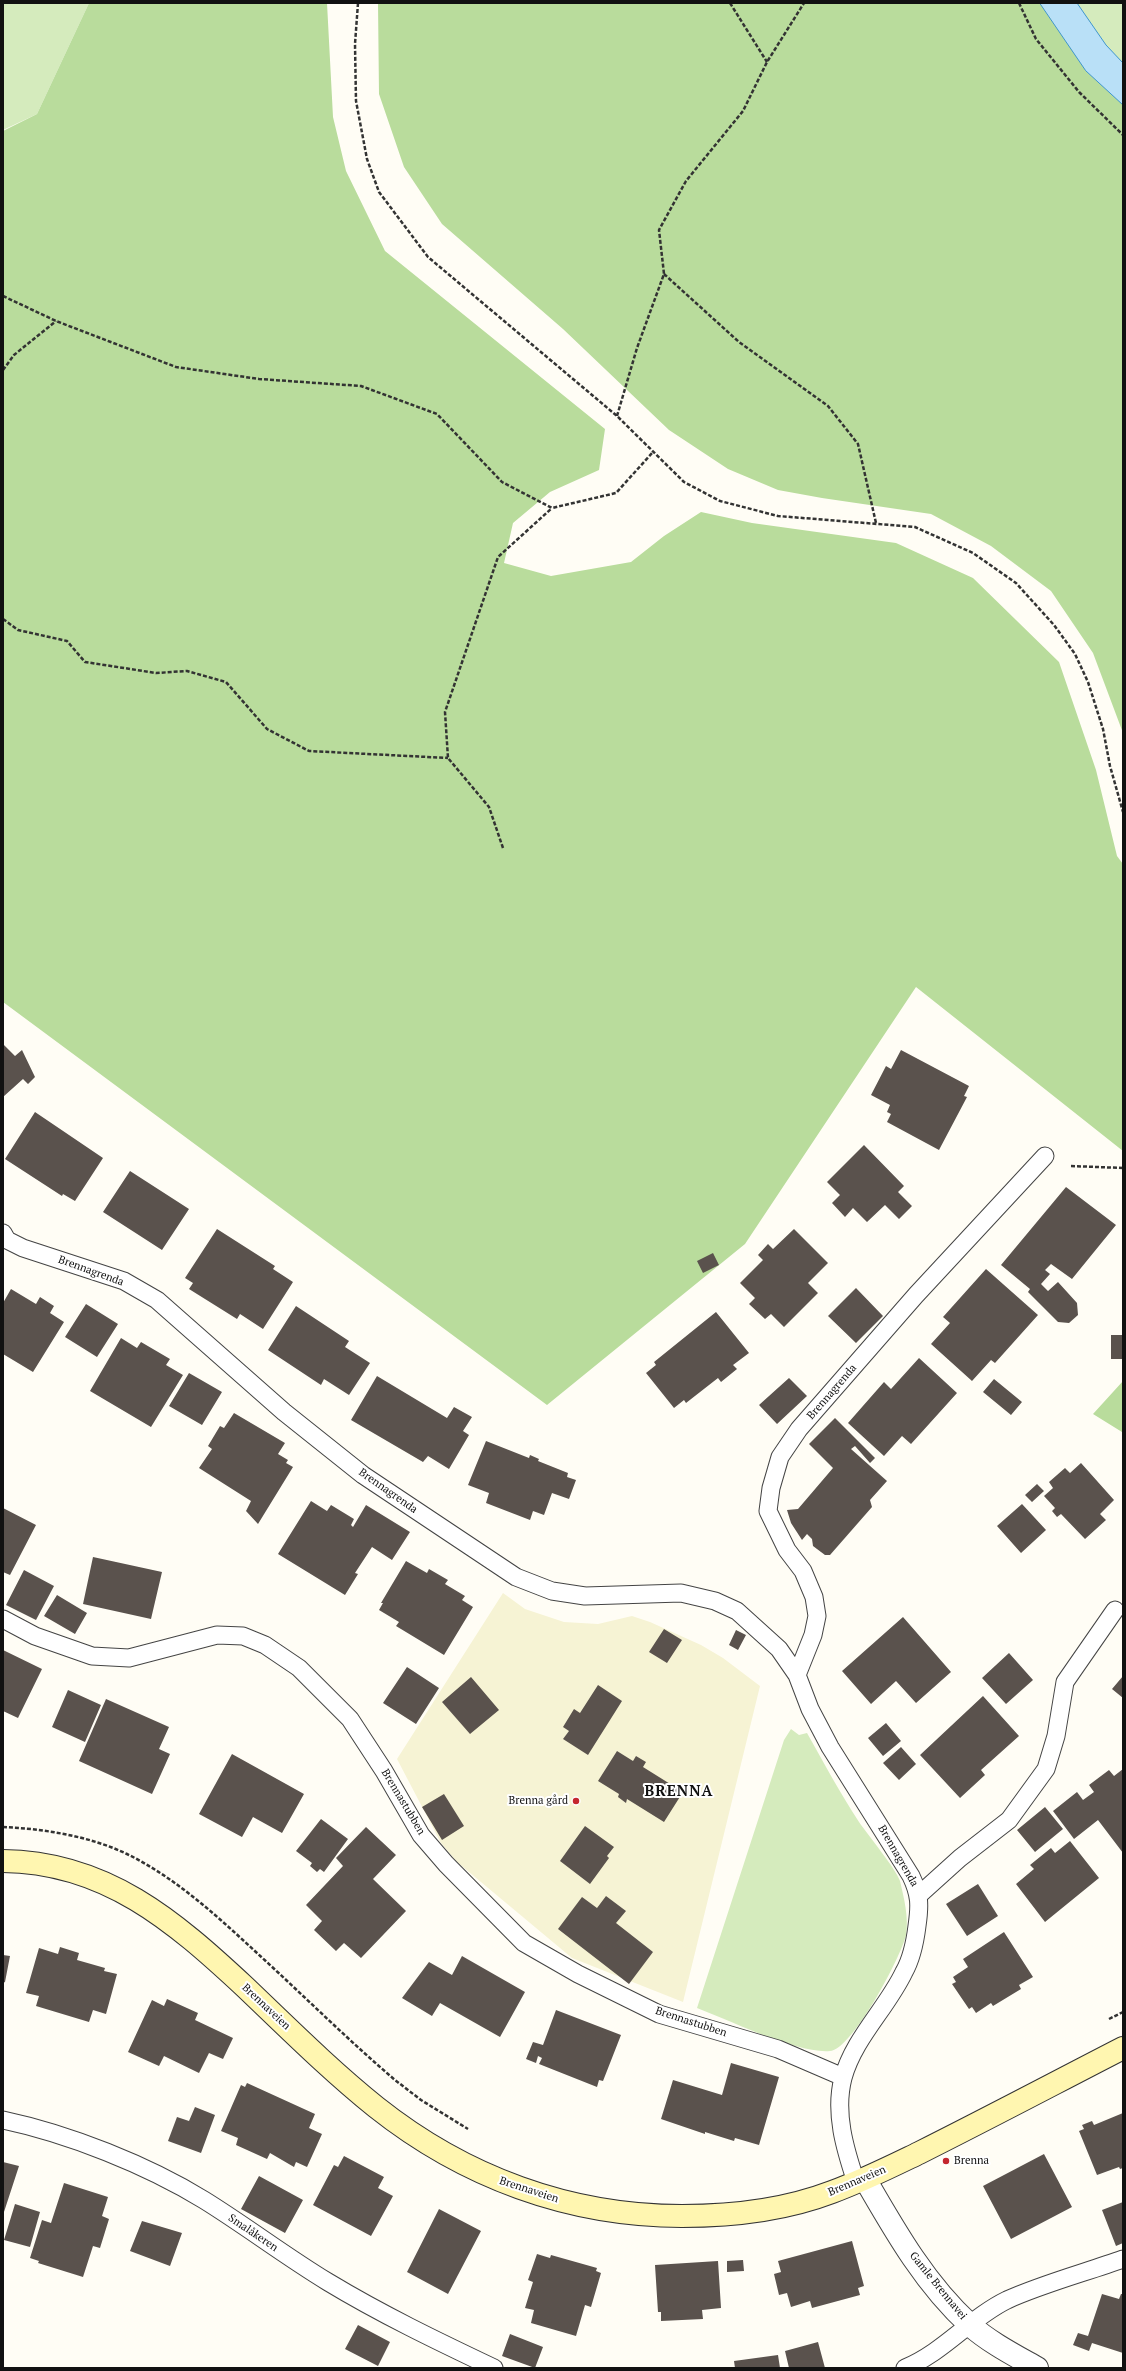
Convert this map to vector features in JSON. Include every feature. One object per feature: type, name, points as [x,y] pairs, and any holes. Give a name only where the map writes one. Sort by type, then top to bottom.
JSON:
[{"type":"street","name":"Brennaveien","points":[[3,1861],[44,1865],[90,1876],[132,1896],[155,1910],[202,1948],[319,2057],[378,2109],[456,2160],[509,2185],[551,2198],[600,2209],[657,2215],[727,2215],[784,2206],[831,2193],[860,2181],[1123,2048]]},
{"type":"street","name":"Gamle Brennavei","points":[[860,2181],[916,2262],[970,2325],[1037,2368]]},
{"type":"lane","name":"Brennagrenda","points":[[797,1674],[813,1635],[817,1616],[814,1597],[803,1571],[784,1543],[768,1511],[771,1488],[780,1456],[799,1429],[916,1295],[1040,1160]]},
{"type":"lane","name":"Brennagrenda","points":[[3,1233],[7,1240],[22,1248],[124,1281],[157,1300],[184,1322],[214,1352],[278,1407],[363,1475],[516,1577],[552,1592],[585,1596],[681,1593],[716,1601],[738,1612],[779,1649],[797,1674],[810,1709],[830,1747],[907,1869],[920,1895],[915,1946],[904,1973],[860,2043],[844,2077],[840,2095],[842,2130],[860,2181]]},
{"type":"lane","points":[[920,1895],[960,1858],[1009,1820],[1046,1769],[1056,1736],[1065,1682],[1115,1610]]},
{"type":"lane","name":"Brennastubben","points":[[3,1620],[35,1636],[92,1656],[129,1658],[217,1635],[243,1636],[265,1644],[299,1668],[350,1719],[384,1771],[421,1835],[446,1864],[524,1943],[578,1974],[659,2014],[778,2049],[844,2077]]},
{"type":"lane","name":"Smalåkeren","points":[[3,2120],[34,2127],[83,2142],[165,2179],[204,2200],[326,2281],[369,2306],[494,2368]]},
{"type":"lane","points":[[905,2368],[921,2362],[970,2325],[1007,2300],[1123,2258]]},
{"type":"path","points":[[358,3],[355,44],[356,101],[367,159],[379,192],[428,257],[617,416],[684,482],[720,501],[778,516],[915,527],[973,553],[1016,583],[1054,625],[1075,654],[1088,682],[1103,729],[1110,766],[1123,812]]},
{"type":"path","points":[[730,3],[767,62]]},
{"type":"path","points":[[617,416],[636,348],[664,274],[659,230],[686,181],[743,112],[767,62],[804,3]]},
{"type":"path","points":[[1019,3],[1041,45],[1079,92],[1123,135]]},
{"type":"path","points":[[664,274],[739,342],[828,406],[858,444],[876,523]]},
{"type":"path","points":[[3,296],[56,321],[176,367],[259,379],[361,386],[437,414],[502,482],[552,508]]},
{"type":"path","points":[[3,370],[14,355],[56,321]]},
{"type":"path","points":[[503,848],[489,807],[448,758],[445,712],[498,557],[552,508],[616,493],[653,452]]},
{"type":"path","points":[[3,618],[18,630],[67,641],[85,662],[156,673],[187,671],[226,682],[267,729],[309,751],[448,758]]},
{"type":"path","points":[[1040,1160],[1123,1168]]},
{"type":"path","points":[[3,1827],[53,1832],[80,1838],[126,1854],[171,1880],[227,1925],[395,2080],[426,2103],[472,2131]]},
{"type":"shaded area","name":"Brenna gård","points":[[503,1593],[525,1609],[564,1622],[598,1624],[632,1616],[650,1622],[701,1645],[723,1658],[760,1686],[683,2002],[572,1958],[457,1862],[441,1843],[397,1759]]},
{"type":"green space","points":[[3,3],[89,3],[37,114],[3,130]]},
{"type":"green space","points":[[89,3],[327,3],[333,117],[346,171],[385,251],[605,429],[599,470],[550,492],[513,523],[504,563],[551,576],[631,562],[664,536],[701,512],[752,523],[896,543],[973,578],[1059,662],[1096,770],[1117,856],[1123,864],[1123,1151],[916,987],[745,1244],[547,1405],[3,1002],[3,131],[37,114]]},
{"type":"green space","points":[[378,3],[1040,3],[1066,41],[1123,105],[1123,733],[1093,653],[1051,591],[991,546],[931,514],[778,490],[728,469],[669,430],[563,329],[442,224],[404,167],[379,94]]},
{"type":"green space","points":[[1040,3],[1123,3],[1123,105]]},
{"type":"green space","points":[[1123,1381],[1123,1431],[1122,1432],[1093,1414]]},
{"type":"green space","points":[[791,1729],[799,1735],[807,1733],[852,1811],[893,1869],[900,1881],[906,1915],[906,1935],[886,1981],[862,2020],[850,2036],[839,2047],[830,2051],[816,2051],[782,2042],[697,2008],[784,1740]]},
{"type":"water","points":[[1040,3],[1077,3],[1106,45],[1123,63],[1123,105],[1086,71]]},
{"type":"building","points":[[3,1044],[15,1056],[22,1050],[35,1077],[28,1084],[23,1079],[3,1097]]},
{"type":"building","points":[[901,1050],[969,1086],[964,1096],[967,1097],[939,1150],[887,1122],[891,1114],[887,1112],[890,1105],[871,1095],[886,1066],[891,1069]]},
{"type":"building","points":[[35,1112],[103,1158],[75,1201],[63,1194],[62,1196],[5,1159]]},
{"type":"building","points":[[864,1145],[904,1186],[898,1192],[912,1206],[899,1219],[885,1205],[867,1222],[853,1208],[845,1217],[832,1203],[840,1195],[827,1182]]},
{"type":"building","points":[[130,1171],[189,1209],[162,1250],[103,1212]]},
{"type":"building","points":[[1066,1187],[1116,1225],[1072,1279],[1051,1264],[1045,1270],[1050,1274],[1041,1284],[1048,1291],[1058,1282],[1077,1303],[1078,1315],[1069,1323],[1058,1322],[1028,1292],[1030,1289],[1001,1265]]},
{"type":"building","points":[[217,1229],[275,1266],[273,1269],[293,1282],[263,1329],[240,1314],[237,1319],[189,1289],[193,1283],[185,1278]]},
{"type":"building","points":[[794,1229],[828,1263],[808,1283],[818,1293],[784,1327],[771,1314],[765,1319],[749,1304],[755,1298],[740,1283],[763,1260],[758,1255],[768,1244],[773,1249]]},
{"type":"building","points":[[713,1253],[719,1265],[703,1273],[697,1261]]},
{"type":"building","points":[[986,1269],[1038,1315],[995,1363],[991,1360],[972,1381],[931,1344],[950,1323],[943,1317]]},
{"type":"building","points":[[856,1288],[883,1316],[856,1343],[828,1316]]},
{"type":"building","points":[[11,1289],[36,1304],[40,1297],[54,1306],[50,1313],[64,1322],[33,1372],[3,1354],[3,1303]]},
{"type":"building","points":[[86,1304],[118,1324],[97,1357],[65,1337]]},
{"type":"building","points":[[296,1306],[349,1341],[345,1347],[370,1363],[349,1395],[324,1379],[321,1385],[268,1350]]},
{"type":"building","points":[[716,1312],[749,1353],[733,1365],[737,1369],[721,1382],[718,1378],[686,1403],[684,1400],[674,1408],[646,1373],[656,1365],[654,1362]]},
{"type":"building","points":[[1111,1335],[1123,1335],[1123,1359],[1111,1359]]},
{"type":"building","points":[[121,1338],[137,1348],[141,1342],[170,1359],[166,1365],[183,1375],[151,1427],[90,1391]]},
{"type":"building","points":[[919,1358],[957,1393],[911,1444],[902,1436],[884,1456],[848,1423],[884,1382],[891,1389]]},
{"type":"building","points":[[189,1373],[222,1392],[202,1425],[169,1406]]},
{"type":"building","points":[[377,1376],[447,1418],[454,1407],[472,1417],[463,1431],[469,1435],[449,1469],[428,1456],[423,1462],[351,1420]]},
{"type":"building","points":[[789,1378],[807,1396],[777,1424],[759,1405]]},
{"type":"building","points":[[994,1379],[1022,1402],[1011,1415],[983,1392]]},
{"type":"building","points":[[234,1413],[285,1443],[278,1454],[288,1460],[286,1463],[293,1467],[258,1524],[246,1511],[251,1501],[199,1468],[212,1449],[208,1446],[220,1426],[224,1428]]},
{"type":"building","points":[[835,1418],[875,1458],[870,1463],[855,1446],[851,1449],[887,1481],[870,1500],[872,1507],[830,1555],[825,1555],[813,1546],[812,1539],[807,1534],[802,1540],[791,1523],[787,1510],[798,1509],[833,1468],[809,1444]]},
{"type":"building","points":[[486,1441],[529,1458],[530,1455],[539,1459],[538,1461],[568,1473],[567,1477],[576,1480],[569,1499],[552,1493],[544,1515],[533,1511],[530,1520],[486,1503],[489,1493],[468,1485]]},
{"type":"building","points":[[1081,1463],[1114,1500],[1100,1514],[1106,1520],[1085,1539],[1061,1514],[1057,1517],[1052,1511],[1055,1508],[1044,1496],[1053,1488],[1049,1482],[1065,1468],[1070,1473]]},
{"type":"building","points":[[1037,1484],[1044,1491],[1032,1502],[1025,1495]]},
{"type":"building","points":[[311,1501],[327,1511],[331,1505],[354,1519],[351,1525],[353,1527],[366,1505],[410,1532],[392,1560],[372,1547],[355,1573],[358,1574],[345,1595],[278,1554]]},
{"type":"building","points":[[1022,1504],[1046,1530],[1021,1553],[997,1526]]},
{"type":"building","points":[[3,1508],[36,1525],[10,1575],[3,1572]]},
{"type":"building","points":[[93,1557],[162,1572],[151,1619],[83,1604]]},
{"type":"building","points":[[406,1561],[427,1573],[429,1569],[448,1580],[445,1584],[465,1596],[462,1600],[473,1607],[444,1655],[396,1626],[399,1622],[379,1610],[383,1603],[381,1603]]},
{"type":"building","points":[[24,1570],[54,1586],[36,1620],[6,1605]]},
{"type":"building","points":[[57,1595],[87,1613],[75,1634],[44,1616]]},
{"type":"building","points":[[903,1617],[951,1672],[916,1703],[896,1681],[871,1704],[842,1671]]},
{"type":"building","points":[[664,1629],[682,1640],[667,1663],[649,1652]]},
{"type":"building","points":[[736,1630],[746,1635],[738,1650],[729,1645]]},
{"type":"building","points":[[3,1650],[42,1669],[18,1718],[3,1711]]},
{"type":"building","points":[[1009,1653],[1033,1680],[1006,1704],[982,1678]]},
{"type":"building","points":[[407,1667],[439,1688],[416,1724],[383,1703]]},
{"type":"building","points":[[1123,1676],[1123,1698],[1112,1689]]},
{"type":"building","points":[[471,1677],[499,1710],[470,1734],[442,1702]]},
{"type":"building","points":[[598,1685],[622,1701],[588,1755],[563,1739],[569,1731],[563,1727],[574,1709],[580,1713]]},
{"type":"building","points":[[68,1690],[101,1705],[85,1742],[52,1727]]},
{"type":"building","points":[[983,1696],[1019,1736],[981,1770],[985,1775],[960,1798],[920,1755]]},
{"type":"building","points":[[106,1699],[169,1727],[159,1749],[170,1754],[152,1794],[79,1761]]},
{"type":"building","points":[[886,1723],[901,1741],[883,1756],[868,1738]]},
{"type":"building","points":[[901,1747],[916,1764],[899,1780],[883,1763]]},
{"type":"building","points":[[617,1751],[633,1761],[636,1756],[646,1762],[643,1767],[683,1792],[664,1822],[627,1799],[626,1803],[618,1797],[619,1794],[598,1781]]},
{"type":"building","points":[[232,1754],[304,1794],[282,1833],[253,1817],[242,1837],[199,1814]]},
{"type":"building","points":[[1123,1769],[1123,1853],[1098,1820],[1074,1839],[1053,1811],[1077,1792],[1083,1800],[1094,1792],[1089,1785],[1109,1770],[1114,1776]]},
{"type":"building","points":[[444,1794],[464,1826],[442,1840],[422,1807]]},
{"type":"building","points":[[1045,1807],[1063,1829],[1035,1852],[1017,1830]]},
{"type":"building","points":[[321,1819],[348,1839],[324,1872],[320,1869],[317,1872],[310,1866],[312,1863],[296,1851]]},
{"type":"building","points":[[585,1826],[614,1847],[607,1856],[609,1858],[590,1884],[560,1861]]},
{"type":"building","points":[[366,1827],[396,1855],[373,1879],[406,1911],[361,1958],[344,1943],[336,1951],[314,1930],[322,1921],[306,1905],[343,1866],[336,1858]]},
{"type":"building","points":[[1070,1841],[1099,1878],[1045,1922],[1016,1884],[1034,1869],[1030,1865],[1051,1848],[1055,1853]]},
{"type":"building","points":[[978,1884],[998,1916],[967,1936],[946,1904]]},
{"type":"building","points":[[606,1896],[626,1911],[616,1923],[653,1952],[629,1984],[558,1929],[582,1897],[597,1908]]},
{"type":"building","points":[[1004,1932],[1033,1977],[1019,1985],[1021,1989],[993,2006],[991,2003],[976,2013],[972,2007],[969,2009],[952,1984],[956,1982],[953,1977],[968,1967],[963,1959]]},
{"type":"building","points":[[60,1947],[79,1953],[77,1960],[105,1968],[104,1971],[117,1974],[106,2014],[93,2010],[89,2022],[36,2006],[39,1996],[26,1993],[39,1948],[58,1954]]},
{"type":"building","points":[[3,1955],[10,1956],[5,1982],[3,1983]]},
{"type":"building","points":[[462,1956],[525,1992],[500,2037],[440,2003],[432,2016],[402,1998],[429,1962],[452,1975]]},
{"type":"building","points":[[167,1999],[198,2013],[195,2020],[233,2038],[223,2059],[209,2053],[199,2073],[164,2056],[159,2066],[128,2052],[152,2000],[164,2006]]},
{"type":"building","points":[[556,2010],[621,2035],[603,2081],[599,2080],[597,2087],[539,2064],[542,2058],[538,2056],[536,2063],[526,2059],[533,2042],[543,2045]]},
{"type":"building","points":[[731,2063],[779,2077],[759,2145],[735,2138],[734,2141],[705,2132],[705,2134],[661,2119],[673,2080],[722,2095]]},
{"type":"building","points":[[247,2083],[315,2114],[309,2128],[322,2134],[307,2167],[296,2162],[294,2167],[270,2153],[267,2159],[236,2145],[238,2138],[221,2131],[241,2085],[245,2087]]},
{"type":"building","points":[[195,2107],[215,2115],[201,2153],[168,2141],[177,2117],[189,2121]]},
{"type":"building","points":[[1123,2113],[1123,2168],[1120,2169],[1119,2167],[1097,2175],[1079,2131],[1084,2129],[1082,2125],[1092,2121],[1094,2125]]},
{"type":"building","points":[[1044,2154],[1072,2207],[1011,2239],[983,2186]]},
{"type":"building","points":[[344,2156],[384,2177],[378,2188],[393,2196],[371,2236],[313,2205],[334,2165],[338,2167]]},
{"type":"building","points":[[3,2162],[19,2166],[3,2215]]},
{"type":"building","points":[[259,2176],[303,2200],[285,2233],[241,2209]]},
{"type":"building","points":[[64,2183],[108,2197],[102,2216],[109,2219],[100,2248],[93,2246],[83,2277],[38,2263],[39,2261],[30,2258],[42,2220],[51,2223]]},
{"type":"building","points":[[1123,2202],[1123,2243],[1116,2246],[1102,2210]]},
{"type":"building","points":[[15,2204],[40,2212],[30,2247],[4,2240]]},
{"type":"building","points":[[439,2209],[481,2231],[448,2294],[407,2272]]},
{"type":"building","points":[[142,2221],[182,2233],[170,2266],[130,2251]]},
{"type":"building","points":[[852,2241],[864,2286],[858,2288],[860,2295],[812,2308],[810,2301],[791,2307],[787,2293],[779,2295],[774,2274],[781,2272],[778,2261]]},
{"type":"building","points":[[537,2254],[550,2258],[551,2255],[597,2268],[596,2271],[601,2273],[591,2307],[585,2305],[576,2336],[531,2323],[534,2310],[525,2308],[533,2282],[528,2280]]},
{"type":"building","points":[[743,2260],[744,2271],[727,2272],[727,2261]]},
{"type":"building","points":[[718,2261],[721,2308],[702,2310],[703,2319],[661,2321],[661,2312],[658,2312],[655,2265]]},
{"type":"building","points":[[1102,2294],[1119,2299],[1121,2294],[1123,2294],[1123,2353],[1092,2343],[1089,2351],[1073,2345],[1078,2333],[1088,2336]]},
{"type":"building","points":[[358,2325],[390,2342],[378,2366],[345,2349]]},
{"type":"building","points":[[510,2334],[543,2347],[535,2368],[502,2356]]},
{"type":"building","points":[[818,2342],[825,2368],[789,2368],[785,2351]]},
{"type":"building","points":[[778,2355],[780,2368],[735,2368],[734,2361]]},
{"type":"place","name":"Brenna gård","points":[[576,1801]]},
{"type":"place","name":"Brenna","points":[[946,2161]]},
{"type":"district","name":"BRENNA","points":[[679,1792]]}]
